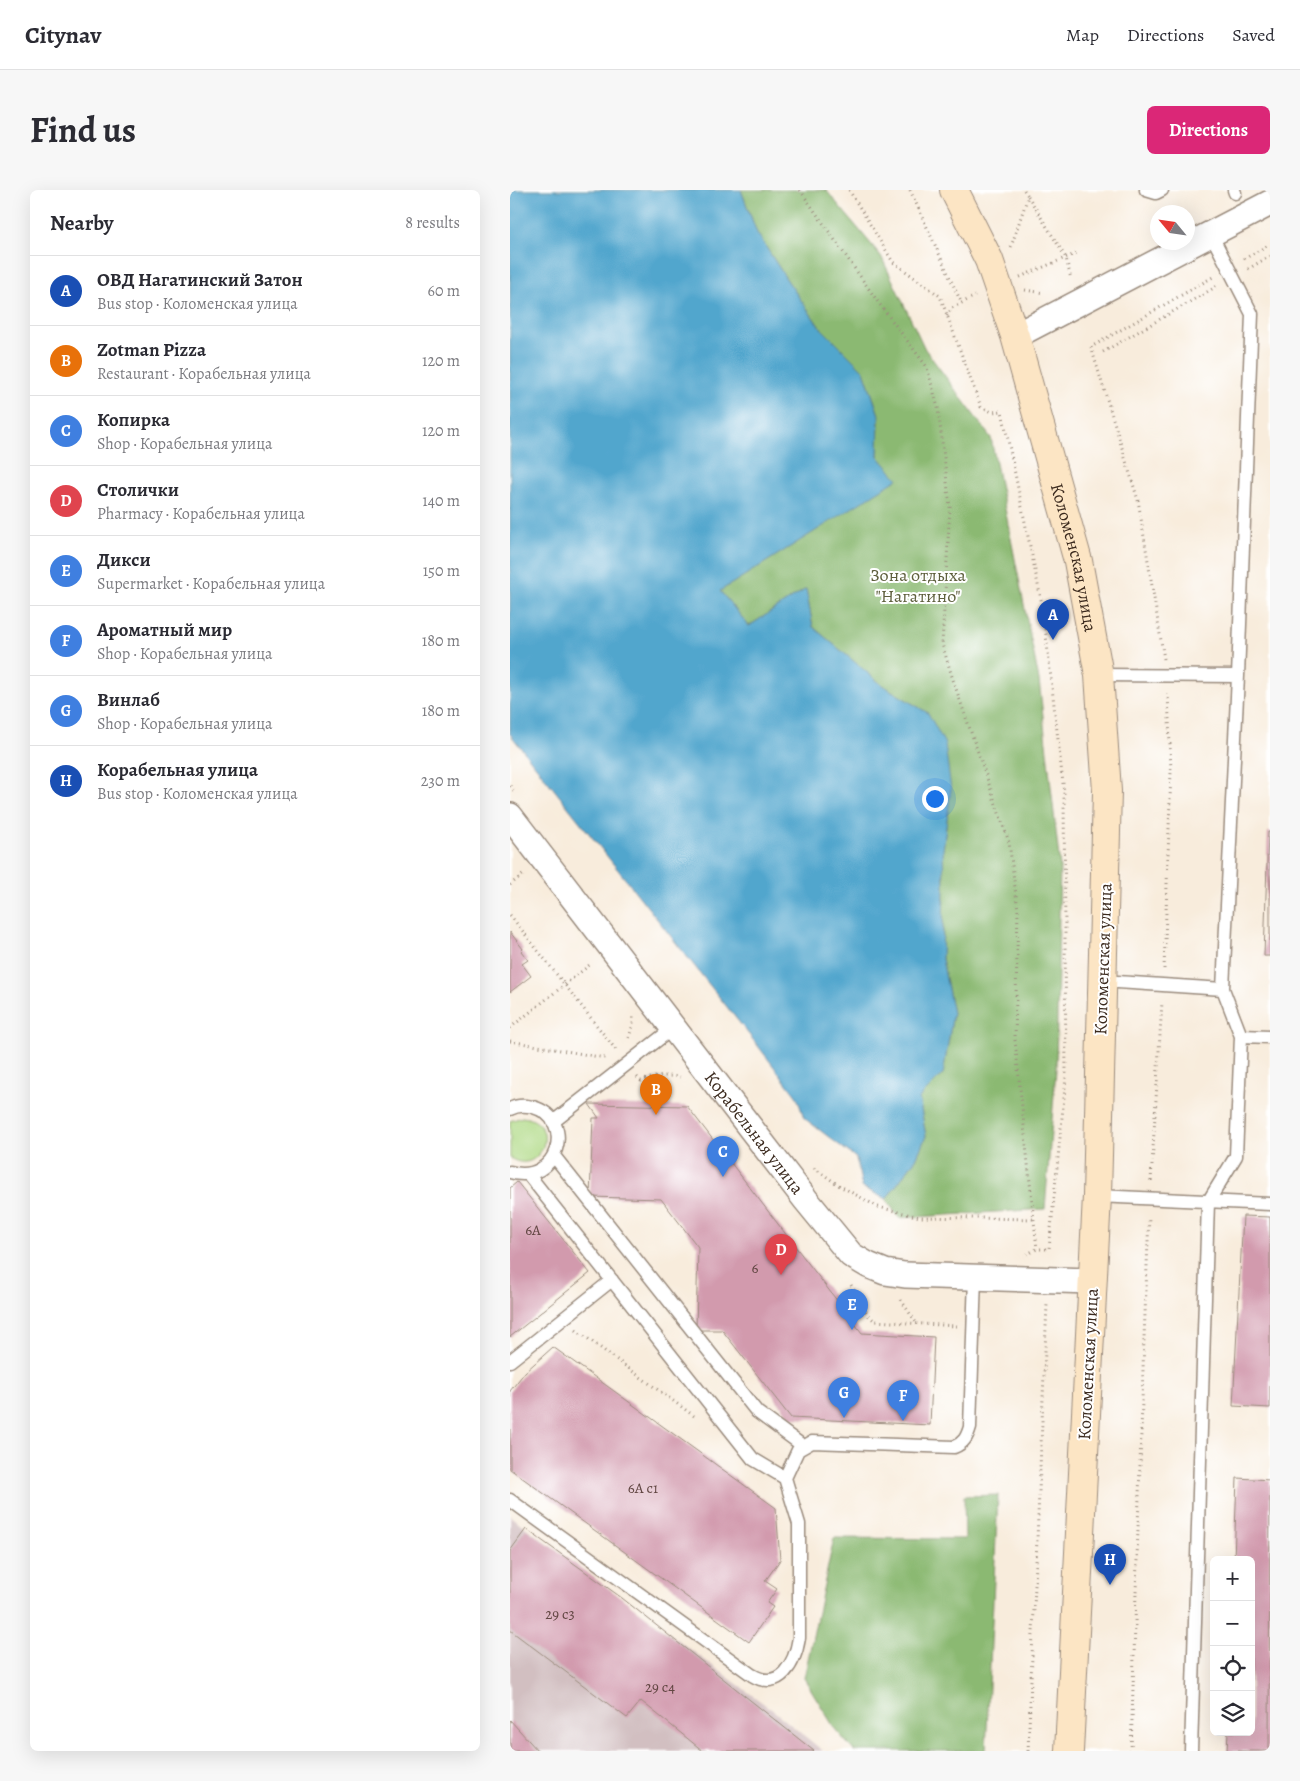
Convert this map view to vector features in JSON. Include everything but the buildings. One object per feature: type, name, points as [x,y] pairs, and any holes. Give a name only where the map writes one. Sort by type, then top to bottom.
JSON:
[{"type":"street","name":"Коломенская улица","points":[[954,190],[989,260],[1015,336],[1078,561],[1099,675],[1107,791],[1097,1196],[1091,1281],[1069,1751]]},
{"type":"street","points":[[1015,336],[1270,204]]},
{"type":"street","name":"Корабельная улица","points":[[510,816],[806,1200],[851,1254],[868,1266],[886,1272],[905,1275],[1091,1281]]},
{"type":"lane","points":[[1146,190],[1156,193],[1162,190]]},
{"type":"lane","points":[[1191,1751],[1208,1202],[1236,1156],[1241,1036],[1223,989],[1238,676],[1252,314],[1211,234]]},
{"type":"lane","points":[[1099,675],[1238,676]]},
{"type":"lane","points":[[1102,981],[1223,989]]},
{"type":"lane","points":[[553,1122],[673,1028]]},
{"type":"lane","points":[[1241,1036],[1270,1037]]},
{"type":"lane","points":[[510,1172],[528,1174],[539,1171],[548,1165],[554,1156],[558,1139],[557,1130],[547,1114],[535,1107],[511,1106]]},
{"type":"lane","points":[[554,1156],[753,1408],[763,1418],[803,1446]]},
{"type":"lane","points":[[528,1174],[753,1459],[785,1478]]},
{"type":"lane","points":[[1097,1196],[1270,1204]]},
{"type":"lane","points":[[510,1500],[752,1675],[761,1680],[770,1681],[780,1678],[795,1654],[798,1638],[798,1524],[785,1478],[794,1454],[803,1446],[812,1442],[954,1447],[966,1439],[970,1428],[975,1277]]},
{"type":"lane","points":[[510,1361],[612,1280]]},
{"type":"path","points":[[800,190],[926,367],[938,408],[950,507],[942,644],[1009,842],[1018,910],[1015,1040],[1037,1248]]},
{"type":"path","points":[[849,190],[893,262],[940,296],[981,406],[992,412],[1002,411],[1043,609],[1064,792],[1066,1077],[1049,1249],[1037,1248],[1022,1256]]},
{"type":"path","points":[[910,190],[961,302],[952,308],[947,316]]},
{"type":"path","points":[[1024,190],[1066,258],[1077,297],[1087,299]]},
{"type":"path","points":[[1010,250],[1028,196]]},
{"type":"path","points":[[1102,352],[1231,273],[1270,244]]},
{"type":"path","points":[[1131,1751],[1144,1338],[1163,984],[1171,772],[1170,717],[1167,675],[1138,500],[1091,347],[1231,273],[1270,256]]},
{"type":"path","points":[[998,286],[1047,293]]},
{"type":"path","points":[[510,885],[525,873]]},
{"type":"path","points":[[510,915],[618,1052],[623,1046]]},
{"type":"path","points":[[510,1028],[595,962]]},
{"type":"path","points":[[628,1041],[633,1015]]},
{"type":"path","points":[[510,1041],[610,1059]]},
{"type":"path","points":[[627,1064],[641,1081],[652,1076],[668,1075],[684,1078]]},
{"type":"path","points":[[811,1166],[840,1186],[878,1207],[886,1209],[920,1217],[1034,1219]]},
{"type":"path","points":[[848,1278],[868,1315],[881,1322],[974,1326]]},
{"type":"path","points":[[898,1295],[917,1324]]},
{"type":"path","points":[[1028,1751],[1047,1301]]},
{"type":"path","points":[[561,1320],[697,1418]]},
{"type":"shaded area","points":[[510,1516],[775,1712],[823,1751],[538,1751],[510,1720]]},
{"type":"green space","name":"Зона отдыха \"Нагатино\"","points":[[741,190],[826,190],[881,256],[925,349],[991,438],[1039,680],[1060,867],[1056,1069],[1045,1209],[899,1218],[886,1199],[916,1159],[926,1136],[919,1098],[943,1074],[953,1013],[942,959],[943,850],[951,789],[928,713],[882,685],[813,627],[806,589],[749,626],[720,591],[897,479],[878,456],[879,415],[864,371],[819,326],[787,280],[757,233]]},
{"type":"green space","points":[[522,1117],[535,1121],[542,1128],[544,1137],[543,1146],[538,1155],[531,1161],[521,1162],[510,1158],[510,1121]]},
{"type":"green space","points":[[998,1495],[986,1751],[854,1751],[835,1729],[804,1678],[834,1538],[965,1539],[964,1496]]},
{"type":"water","points":[[510,190],[741,190],[757,233],[787,280],[819,326],[864,371],[879,415],[878,456],[898,479],[720,591],[749,626],[806,589],[813,627],[882,685],[928,713],[945,744],[951,789],[943,850],[942,959],[953,1013],[943,1074],[919,1098],[926,1136],[916,1159],[886,1199],[862,1187],[856,1158],[804,1118],[797,1097],[758,1046],[510,734]]},
{"type":"place","name":"ОВД Нагатинский Затон","points":[[1053,640]]},
{"type":"place","name":"Zotman Pizza","points":[[656,1115]]},
{"type":"place","name":"Копирка","points":[[723,1177]]},
{"type":"place","name":"Столички","points":[[781,1275]]},
{"type":"place","name":"Дикси","points":[[852,1330]]},
{"type":"place","name":"Винлаб","points":[[844,1418]]},
{"type":"place","name":"Ароматный мир","points":[[903,1421]]},
{"type":"place","name":"Корабельная улица","points":[[1110,1585]]}]
